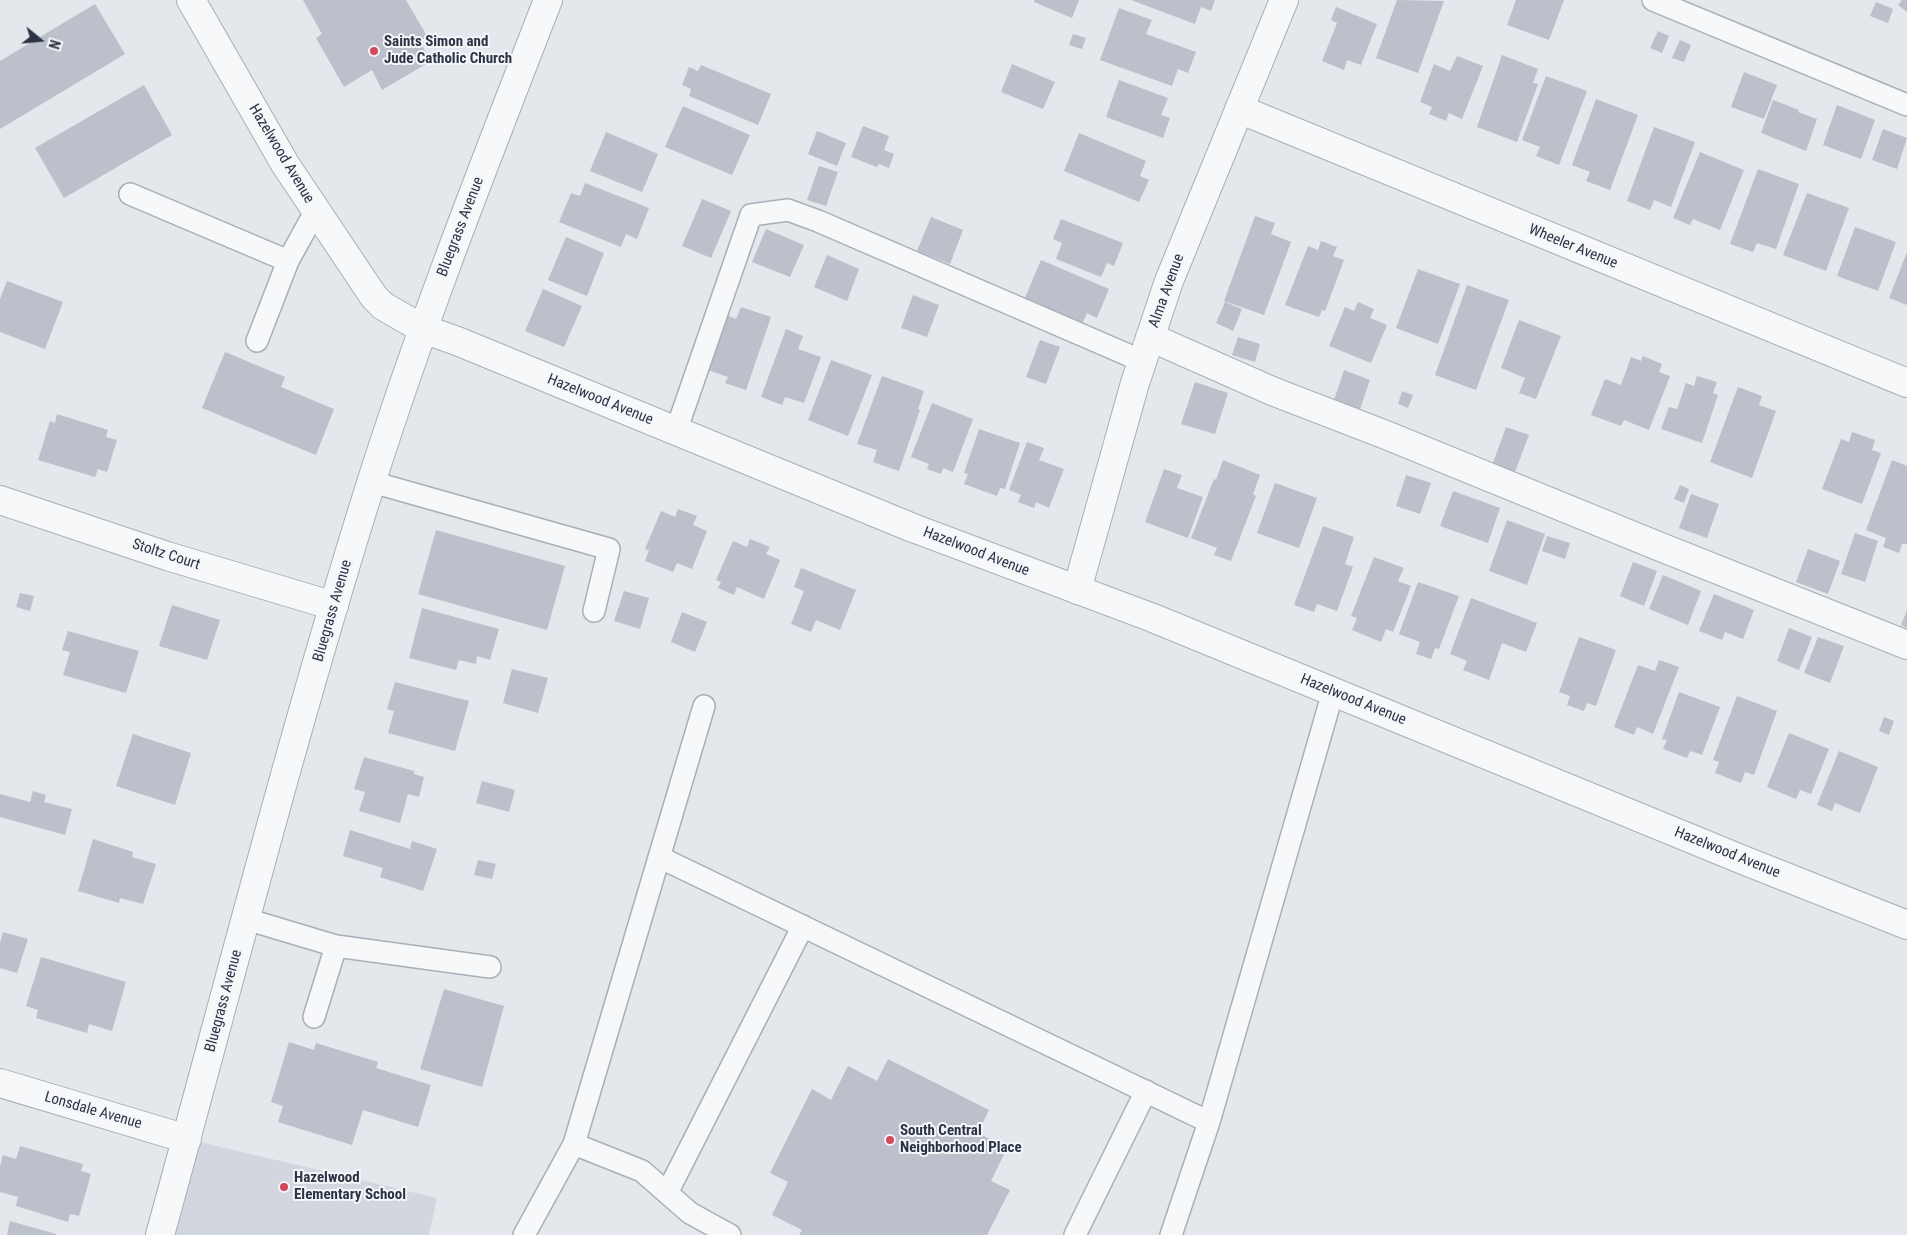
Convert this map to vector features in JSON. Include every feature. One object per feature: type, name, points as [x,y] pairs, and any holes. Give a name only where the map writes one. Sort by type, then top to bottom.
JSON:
[{"type":"street","name":"Hazelwood Avenue","points":[[192,0],[285,164],[374,297],[384,306],[423,329],[676,430],[913,528],[1153,618],[1743,860],[1907,925]]},
{"type":"street","name":"Bluegrass Avenue","points":[[160,1235],[334,606],[372,482],[423,329],[461,224],[548,0]]},
{"type":"street","name":"Alma Avenue","points":[[1077,590],[1146,349],[1169,281],[1284,0]]},
{"type":"street","name":"Wheeler Avenue","points":[[1239,109],[1907,383]]},
{"type":"street","points":[[1146,349],[1272,391],[1386,434],[1907,646]]},
{"type":"street","name":"Stoltz Court","points":[[1,504],[334,606]]},
{"type":"street","name":"Lonsdale Avenue","points":[[0,1083],[186,1139]]},
{"type":"lane","points":[[1653,0],[1907,105]]},
{"type":"lane","points":[[130,194],[288,261]]},
{"type":"lane","points":[[257,341],[288,261],[316,210]]},
{"type":"lane","points":[[676,430],[751,215],[788,210],[803,215],[1146,349]]},
{"type":"lane","points":[[372,482],[610,550],[594,611]]},
{"type":"lane","points":[[1171,1235],[1209,1122],[1333,692]]},
{"type":"lane","points":[[524,1235],[574,1144],[704,706]]},
{"type":"lane","points":[[659,857],[1209,1122]]},
{"type":"lane","points":[[246,919],[336,946],[490,967]]},
{"type":"lane","points":[[667,1193],[803,926]]},
{"type":"lane","points":[[314,1017],[336,946]]},
{"type":"lane","points":[[1075,1235],[1146,1091]]},
{"type":"lane","points":[[574,1144],[642,1171],[690,1212],[730,1235]]},
{"type":"shaded area","name":"Hazelwood Elementary School","points":[[187,1139],[437,1198],[429,1235],[160,1235]]},
{"type":"building","name":"Saints Simon and Jude Catholic Church","points":[[303,0],[406,0],[427,36],[420,42],[431,61],[382,90],[372,70],[344,87],[316,38],[322,34]]},
{"type":"building","points":[[1034,0],[1079,0],[1072,18],[1034,2]]},
{"type":"building","points":[[1131,0],[1215,0],[1211,11],[1201,7],[1195,24]]},
{"type":"building","points":[[1397,0],[1444,1],[1418,73],[1376,58]]},
{"type":"building","points":[[1516,0],[1564,0],[1549,40],[1507,25]]},
{"type":"building","points":[[1902,0],[1907,0],[1907,12],[1898,5]]},
{"type":"building","points":[[1876,2],[1893,9],[1888,23],[1870,16]]},
{"type":"building","points":[[95,4],[125,54],[0,129],[0,61]]},
{"type":"building","points":[[1336,7],[1377,24],[1361,65],[1347,60],[1344,70],[1322,61],[1337,23],[1331,20]]},
{"type":"building","points":[[1119,8],[1152,20],[1146,34],[1196,52],[1188,73],[1178,69],[1172,86],[1100,60]]},
{"type":"building","points":[[1658,31],[1669,36],[1662,53],[1650,48]]},
{"type":"building","points":[[1073,34],[1086,38],[1082,49],[1069,45]]},
{"type":"building","points":[[1680,40],[1691,45],[1684,62],[1672,58]]},
{"type":"building","points":[[1502,55],[1538,69],[1533,83],[1538,84],[1517,142],[1477,127]]},
{"type":"building","points":[[1457,56],[1483,66],[1462,119],[1449,113],[1446,121],[1429,114],[1432,107],[1420,102],[1434,64],[1450,71]]},
{"type":"building","points":[[1012,64],[1055,82],[1043,109],[1001,92]]},
{"type":"building","points":[[701,65],[771,94],[758,125],[689,96],[691,89],[682,85],[689,67],[698,71]]},
{"type":"building","points":[[1744,72],[1777,85],[1764,119],[1731,107]]},
{"type":"building","points":[[1546,76],[1587,91],[1559,165],[1536,156],[1540,147],[1522,140]]},
{"type":"building","points":[[1119,80],[1168,98],[1161,115],[1170,118],[1163,138],[1106,117]]},
{"type":"building","points":[[144,85],[172,135],[64,198],[35,148]]},
{"type":"building","points":[[1596,99],[1638,115],[1610,190],[1586,181],[1590,172],[1572,165]]},
{"type":"building","points":[[1773,100],[1817,119],[1806,151],[1761,133]]},
{"type":"building","points":[[1837,105],[1875,120],[1861,159],[1823,145]]},
{"type":"building","points":[[683,106],[750,135],[732,175],[665,147]]},
{"type":"building","points":[[863,126],[889,136],[884,150],[894,154],[889,168],[879,164],[877,167],[851,157]]},
{"type":"building","points":[[1654,127],[1695,142],[1671,207],[1654,200],[1650,210],[1627,201]]},
{"type":"building","points":[[1883,129],[1907,138],[1897,169],[1872,160]]},
{"type":"building","points":[[817,131],[846,143],[837,166],[808,154]]},
{"type":"building","points":[[606,132],[658,154],[642,192],[590,171]]},
{"type":"building","points":[[1079,133],[1146,161],[1140,176],[1149,180],[1139,202],[1064,171]]},
{"type":"building","points":[[1700,152],[1744,170],[1720,230],[1693,219],[1690,225],[1673,218]]},
{"type":"building","points":[[819,166],[838,172],[826,206],[807,200]]},
{"type":"building","points":[[1758,169],[1799,184],[1776,249],[1757,243],[1753,252],[1730,244]]},
{"type":"building","points":[[585,183],[649,208],[637,239],[626,234],[621,247],[559,222],[571,193],[580,196]]},
{"type":"building","points":[[1807,193],[1849,208],[1826,271],[1783,255]]},
{"type":"building","points":[[702,199],[731,211],[711,258],[682,246]]},
{"type":"building","points":[[1255,216],[1275,223],[1271,234],[1291,242],[1264,315],[1224,301]]},
{"type":"building","points":[[931,217],[963,230],[950,264],[917,251]]},
{"type":"building","points":[[1061,219],[1123,243],[1114,266],[1107,263],[1101,277],[1056,259],[1062,243],[1053,239]]},
{"type":"building","points":[[1855,227],[1896,242],[1878,291],[1837,276]]},
{"type":"building","points":[[766,229],[804,245],[790,277],[752,262]]},
{"type":"building","points":[[566,237],[604,253],[587,296],[548,280]]},
{"type":"building","points":[[1321,241],[1337,247],[1333,256],[1344,260],[1325,311],[1322,310],[1319,317],[1285,305],[1308,246],[1318,250]]},
{"type":"building","points":[[1907,252],[1907,305],[1889,298]]},
{"type":"building","points":[[827,255],[859,269],[847,301],[814,287]]},
{"type":"building","points":[[1041,260],[1109,289],[1097,318],[1087,313],[1082,324],[1024,300]]},
{"type":"building","points":[[1418,269],[1460,284],[1438,344],[1396,328]]},
{"type":"building","points":[[7,281],[63,302],[45,349],[0,332],[0,299]]},
{"type":"building","points":[[1467,285],[1509,300],[1476,390],[1435,375]]},
{"type":"building","points":[[543,289],[582,306],[564,347],[525,331]]},
{"type":"building","points":[[913,295],[939,305],[927,337],[901,328]]},
{"type":"building","points":[[1225,302],[1242,309],[1233,331],[1216,323]]},
{"type":"building","points":[[1358,302],[1374,309],[1370,318],[1387,325],[1371,363],[1329,346],[1345,307],[1354,311]]},
{"type":"building","points":[[741,307],[771,317],[746,390],[725,383],[728,377],[705,369],[724,314],[736,319]]},
{"type":"building","points":[[1519,320],[1561,336],[1536,399],[1519,393],[1525,378],[1501,368]]},
{"type":"building","points":[[786,329],[803,336],[798,349],[821,357],[804,403],[785,397],[782,405],[761,397]]},
{"type":"building","points":[[1238,337],[1260,344],[1255,362],[1232,355]]},
{"type":"building","points":[[1040,340],[1060,347],[1046,384],[1026,377]]},
{"type":"building","points":[[225,352],[285,377],[281,387],[334,409],[316,455],[202,408]]},
{"type":"building","points":[[1643,356],[1662,364],[1659,372],[1670,376],[1649,430],[1624,420],[1621,426],[1591,415],[1605,379],[1621,385],[1631,357],[1641,361]]},
{"type":"building","points":[[831,360],[872,375],[848,436],[808,420]]},
{"type":"building","points":[[1344,370],[1370,380],[1360,409],[1334,400]]},
{"type":"building","points":[[882,376],[924,391],[918,409],[920,410],[899,471],[873,462],[877,450],[857,444]]},
{"type":"building","points":[[1697,376],[1717,382],[1713,393],[1718,395],[1702,443],[1661,429],[1669,407],[1677,409],[1686,383],[1694,386]]},
{"type":"building","points":[[1195,382],[1228,393],[1215,434],[1181,424]]},
{"type":"building","points":[[1738,387],[1762,396],[1759,405],[1776,411],[1752,478],[1710,462]]},
{"type":"building","points":[[1402,391],[1413,395],[1408,408],[1398,404]]},
{"type":"building","points":[[932,403],[973,419],[953,472],[943,468],[941,474],[927,469],[929,464],[911,457]]},
{"type":"building","points":[[57,414],[108,430],[106,437],[117,440],[107,472],[98,469],[95,477],[38,460],[50,421],[55,423]]},
{"type":"building","points":[[1506,427],[1529,435],[1515,472],[1493,463]]},
{"type":"building","points":[[979,429],[1020,443],[1005,489],[1000,488],[997,496],[964,484],[968,474],[964,473]]},
{"type":"building","points":[[1852,432],[1875,440],[1872,450],[1881,453],[1862,504],[1822,489],[1841,439],[1849,442]]},
{"type":"building","points":[[1027,442],[1044,448],[1039,460],[1064,469],[1049,508],[1036,502],[1034,508],[1018,502],[1021,495],[1009,490]]},
{"type":"building","points":[[1223,460],[1260,475],[1253,494],[1256,496],[1231,561],[1214,555],[1217,548],[1191,538]]},
{"type":"building","points":[[1892,460],[1907,466],[1907,544],[1902,544],[1899,553],[1883,547],[1886,538],[1866,530]]},
{"type":"building","points":[[1164,469],[1182,475],[1177,488],[1203,497],[1188,538],[1145,522]]},
{"type":"building","points":[[1406,475],[1431,483],[1420,514],[1396,506]]},
{"type":"building","points":[[1275,483],[1317,498],[1299,548],[1257,533]]},
{"type":"building","points":[[1680,485],[1689,489],[1684,503],[1674,499]]},
{"type":"building","points":[[1453,491],[1500,508],[1488,543],[1440,526]]},
{"type":"building","points":[[1691,494],[1719,504],[1707,538],[1679,528]]},
{"type":"building","points":[[678,509],[697,516],[693,525],[707,531],[692,569],[677,563],[673,572],[645,561],[649,550],[645,549],[661,511],[675,517]]},
{"type":"building","points":[[1507,520],[1545,534],[1527,585],[1489,571]]},
{"type":"building","points":[[1323,526],[1354,537],[1345,564],[1353,567],[1337,611],[1317,604],[1314,612],[1294,605]]},
{"type":"building","points":[[436,530],[565,566],[547,630],[418,594]]},
{"type":"building","points":[[1855,533],[1878,541],[1865,582],[1841,574]]},
{"type":"building","points":[[1547,536],[1570,543],[1565,559],[1542,551]]},
{"type":"building","points":[[750,539],[770,547],[766,554],[780,560],[764,599],[737,587],[734,595],[718,588],[721,582],[716,580],[733,541],[747,547]]},
{"type":"building","points":[[1808,549],[1840,561],[1828,594],[1796,582]]},
{"type":"building","points":[[1374,557],[1404,568],[1398,581],[1411,586],[1393,632],[1386,629],[1381,642],[1352,630],[1357,618],[1351,616]]},
{"type":"building","points":[[1633,562],[1657,571],[1644,606],[1620,596]]},
{"type":"building","points":[[801,568],[856,590],[840,630],[816,620],[811,632],[791,624],[804,591],[794,587]]},
{"type":"building","points":[[1663,575],[1701,591],[1688,625],[1649,609]]},
{"type":"building","points":[[1418,582],[1459,596],[1439,649],[1435,648],[1431,659],[1416,654],[1420,642],[1399,634]]},
{"type":"building","points":[[624,591],[649,598],[640,629],[614,621]]},
{"type":"building","points":[[20,593],[34,596],[30,611],[16,607]]},
{"type":"building","points":[[1714,594],[1754,610],[1743,639],[1725,632],[1722,640],[1699,631]]},
{"type":"building","points":[[1471,598],[1537,623],[1526,652],[1502,643],[1489,680],[1463,670],[1467,661],[1450,654]]},
{"type":"building","points":[[172,605],[220,620],[207,660],[159,646]]},
{"type":"building","points":[[422,608],[499,629],[490,660],[477,656],[476,664],[459,660],[456,670],[409,658]]},
{"type":"building","points":[[1907,610],[1907,628],[1901,625]]},
{"type":"building","points":[[682,612],[707,622],[695,652],[671,642]]},
{"type":"building","points":[[1789,628],[1812,637],[1799,670],[1777,661]]},
{"type":"building","points":[[68,631],[139,651],[126,693],[63,675],[70,652],[62,650]]},
{"type":"building","points":[[1579,637],[1616,650],[1596,706],[1587,703],[1584,711],[1567,705],[1570,696],[1559,692]]},
{"type":"building","points":[[1818,637],[1844,646],[1830,683],[1804,673]]},
{"type":"building","points":[[1659,660],[1679,667],[1653,734],[1637,727],[1634,735],[1614,727],[1638,665],[1655,671]]},
{"type":"building","points":[[512,669],[548,678],[538,713],[503,703]]},
{"type":"building","points":[[395,682],[469,701],[455,751],[388,733],[394,711],[387,709]]},
{"type":"building","points":[[1679,692],[1720,707],[1702,755],[1690,751],[1687,758],[1663,749],[1667,740],[1662,739]]},
{"type":"building","points":[[1737,696],[1777,711],[1754,775],[1745,772],[1741,783],[1715,773],[1719,762],[1713,760]]},
{"type":"building","points":[[1884,717],[1894,721],[1889,735],[1879,731]]},
{"type":"building","points":[[1789,733],[1829,749],[1811,794],[1800,790],[1796,799],[1767,787]]},
{"type":"building","points":[[133,734],[191,753],[175,805],[116,786]]},
{"type":"building","points":[[1839,751],[1878,767],[1860,813],[1835,803],[1832,811],[1817,805]]},
{"type":"building","points":[[364,757],[414,771],[414,774],[424,777],[419,797],[408,794],[400,823],[359,811],[365,792],[354,789]]},
{"type":"building","points":[[482,781],[515,790],[509,812],[476,803]]},
{"type":"building","points":[[33,791],[46,795],[44,802],[72,809],[65,835],[0,817],[0,794],[30,802]]},
{"type":"building","points":[[350,830],[410,849],[412,841],[437,849],[423,891],[380,877],[383,868],[343,856]]},
{"type":"building","points":[[93,839],[133,852],[132,857],[156,864],[143,904],[120,898],[119,903],[78,891]]},
{"type":"building","points":[[478,860],[496,864],[492,879],[474,875]]},
{"type":"building","points":[[3,932],[28,939],[17,973],[0,968],[0,943]]},
{"type":"building","points":[[41,957],[126,982],[112,1031],[89,1024],[87,1033],[36,1018],[38,1010],[26,1006]]},
{"type":"building","points":[[444,989],[504,1006],[482,1087],[420,1069]]},
{"type":"building","points":[[289,1042],[314,1050],[316,1043],[378,1062],[376,1068],[431,1085],[418,1127],[363,1110],[352,1145],[278,1122],[283,1106],[271,1102]]},
{"type":"building","name":"South Central Neighborhood Place","points":[[888,1059],[989,1110],[978,1133],[1007,1148],[991,1181],[1010,1190],[987,1235],[799,1235],[802,1230],[772,1215],[788,1182],[770,1173],[812,1089],[831,1100],[848,1066],[877,1081]]},
{"type":"building","points":[[20,1146],[83,1164],[81,1171],[91,1174],[79,1216],[70,1214],[68,1222],[16,1206],[18,1197],[0,1192],[0,1166],[3,1155],[16,1159]]},
{"type":"building","points":[[10,1221],[56,1234],[56,1235],[7,1235]]},
{"type":"place","name":"Saints Simon and Jude Catholic Church","points":[[374,51]]},
{"type":"place","name":"South Central Neighborhood Place","points":[[890,1140]]},
{"type":"place","name":"Hazelwood Elementary School","points":[[284,1187]]}]
